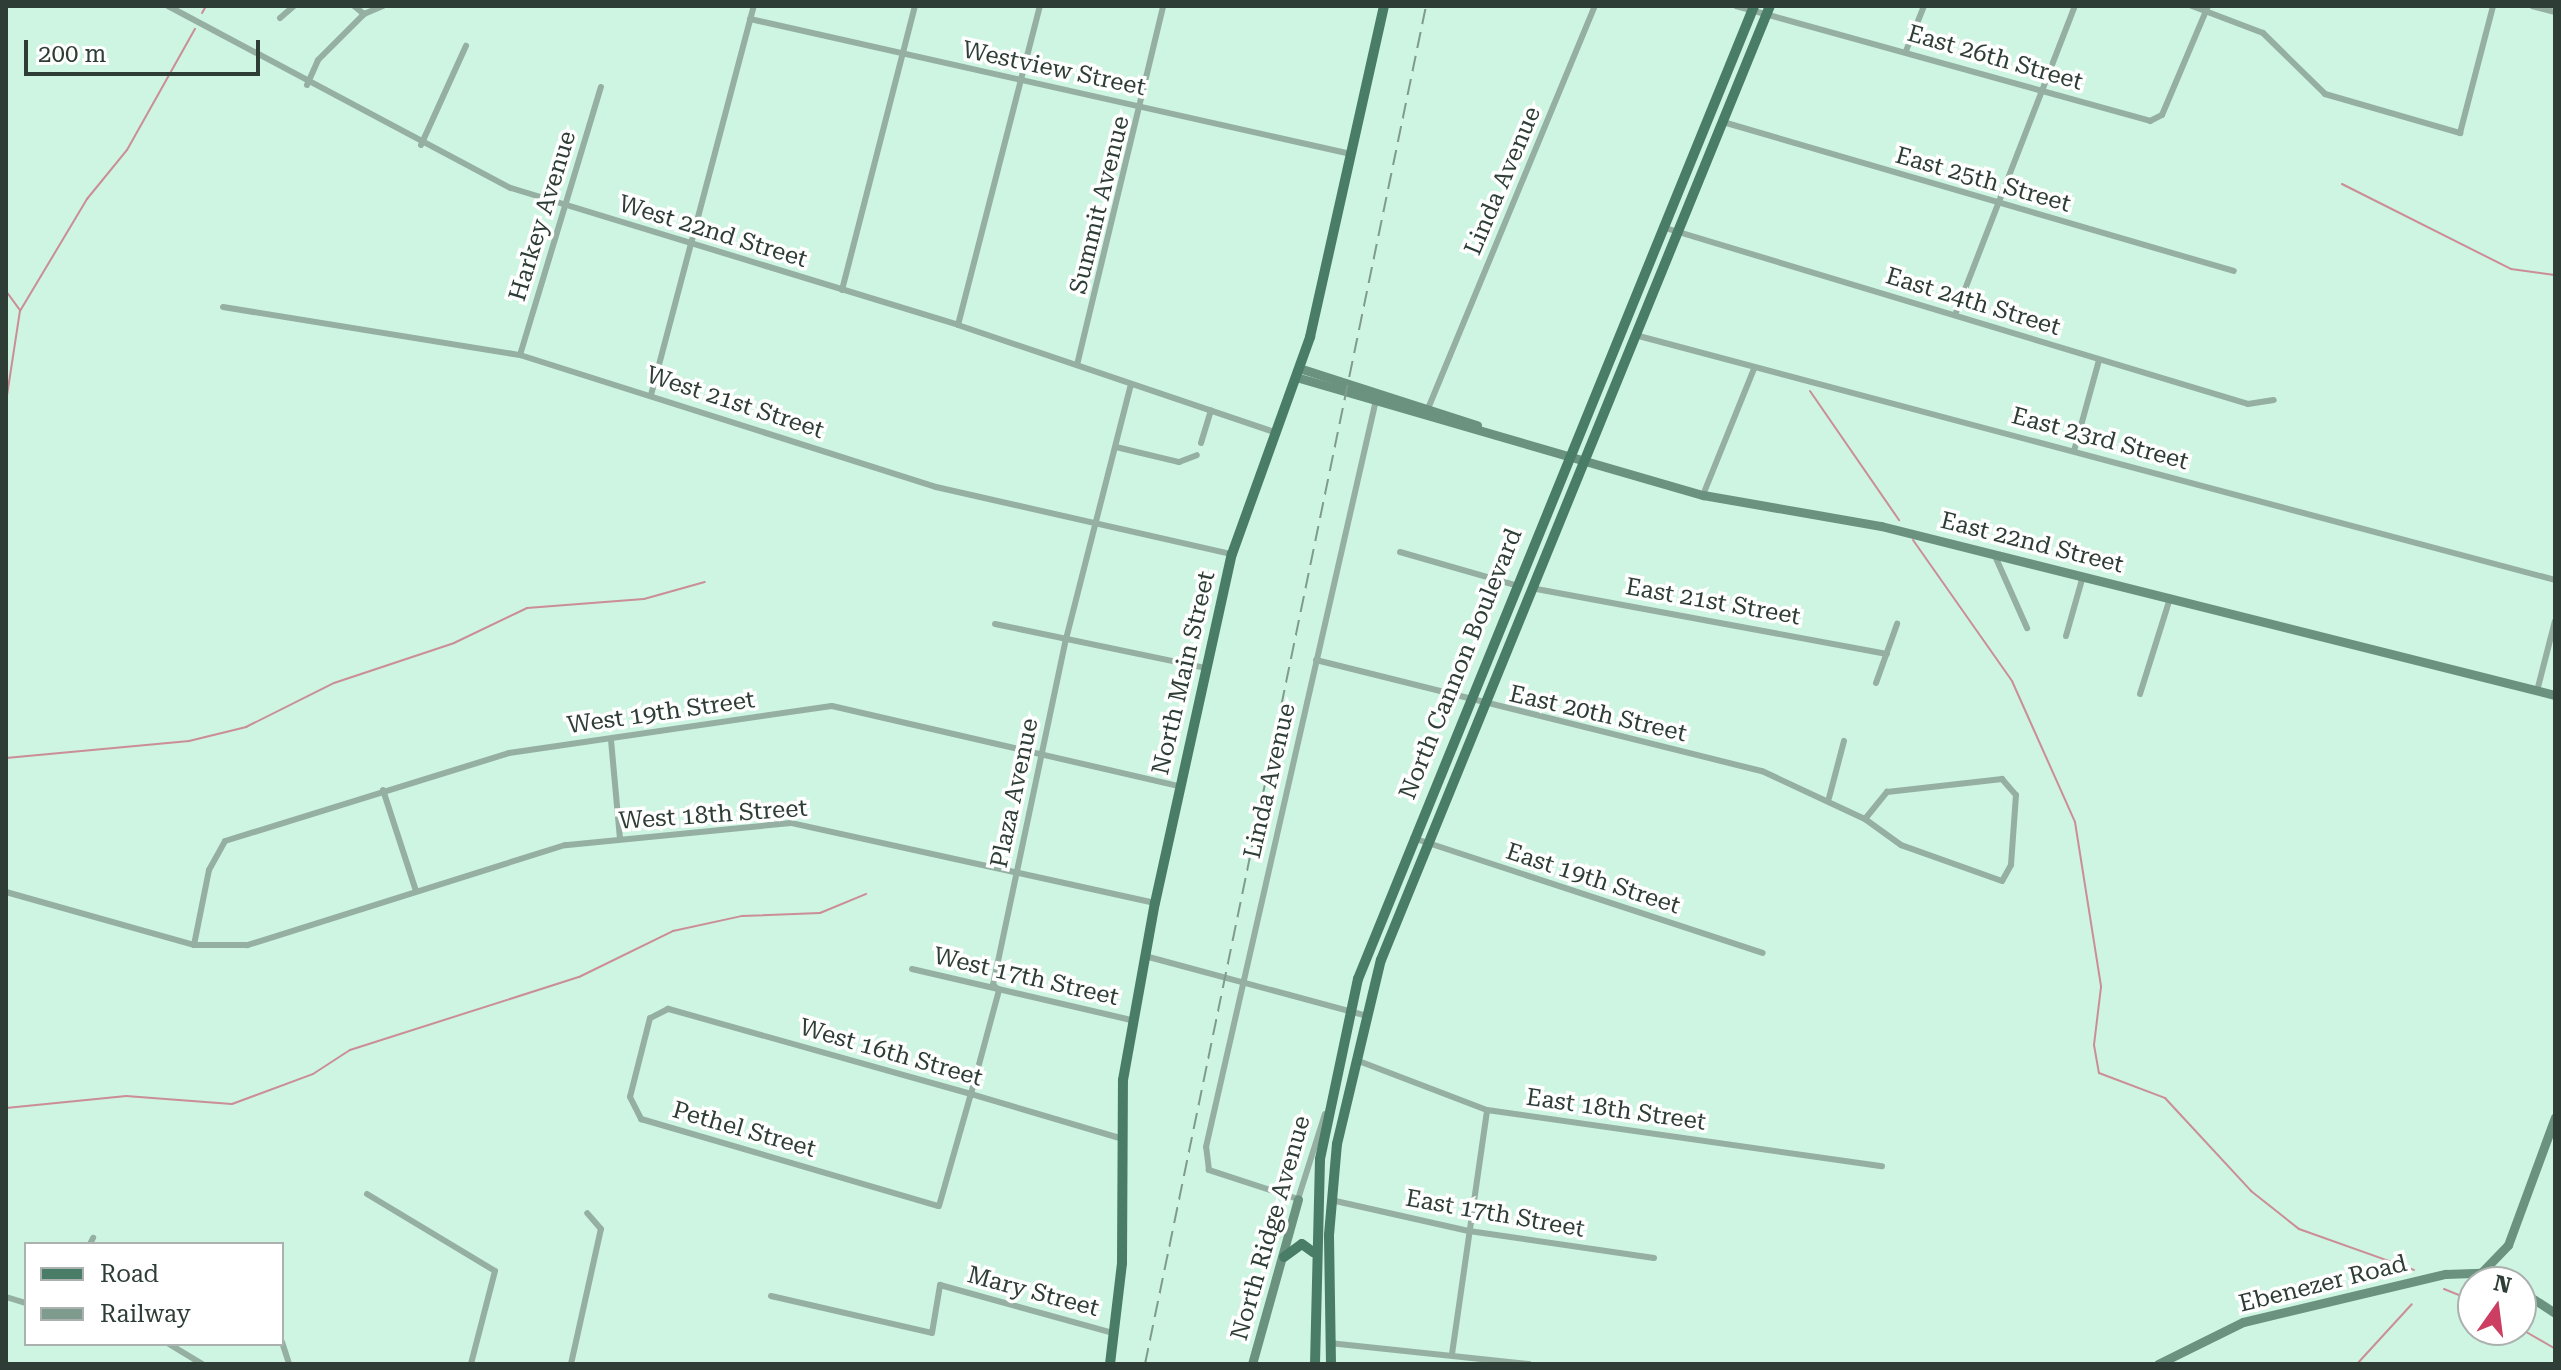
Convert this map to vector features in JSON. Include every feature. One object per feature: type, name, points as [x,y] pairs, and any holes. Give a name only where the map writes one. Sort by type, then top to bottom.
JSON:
[{"type":"main road","name":"North Main Street","points":[[1110,1364],[1117,1334],[1123,1139],[1132,1020],[1155,903],[1232,554],[1298,373],[1384,6]]},
{"type":"main road","name":"North Cannon Boulevard","points":[[1315,1364],[1313,1252],[1329,1103],[1348,1011],[1412,837],[1753,8]]},
{"type":"main road","name":"North Cannon Boulevard","points":[[1331,1364],[1331,1200],[1353,1059],[1364,1015],[1426,844],[1768,10]]},
{"type":"main road","points":[[1284,1257],[1302,1244],[1313,1252]]},
{"type":"street","name":"West 22nd Street","points":[[168,6],[421,145],[565,206],[958,325],[1274,432]]},
{"type":"street","points":[[280,18],[294,6]]},
{"type":"street","points":[[354,6],[364,14]]},
{"type":"street","points":[[307,85],[318,60],[364,14],[383,6]]},
{"type":"street","points":[[651,395],[754,6]]},
{"type":"street","points":[[842,290],[915,6]]},
{"type":"street","points":[[958,325],[1040,6]]},
{"type":"street","name":"Summit Avenue","points":[[1077,365],[1144,107],[1163,6]]},
{"type":"street","name":"Linda Avenue","points":[[1427,411],[1595,6]]},
{"type":"street","name":"East 26th Street","points":[[1736,6],[1768,10],[2150,121],[2162,115],[2208,8]]},
{"type":"street","points":[[1906,51],[1924,6]]},
{"type":"street","points":[[1955,315],[2075,6]]},
{"type":"street","points":[[2192,6],[2208,8],[2263,33],[2325,94],[2460,133],[2493,6]]},
{"type":"street","points":[[2532,6],[2555,12]]},
{"type":"street","name":"Westview Street","points":[[750,19],[1351,154]]},
{"type":"street","points":[[421,145],[466,46]]},
{"type":"street","name":"Harkey Avenue","points":[[520,355],[601,87]]},
{"type":"street","name":"East 25th Street","points":[[1723,122],[2234,271]]},
{"type":"street","name":"East 24th Street","points":[[1662,227],[2248,404],[2274,400]]},
{"type":"street","name":"West 21st Street","points":[[223,307],[520,355],[936,487],[1232,554]]},
{"type":"street","name":"East 23rd Street","points":[[1635,335],[2555,580]]},
{"type":"street","points":[[2074,451],[2099,360]]},
{"type":"street","points":[[1703,495],[1754,369]]},
{"type":"street","name":"East 22nd Street","points":[[1298,373],[1376,400],[1427,411]]},
{"type":"street","name":"East 22nd Street","points":[[1298,373],[1703,495],[1881,526],[2555,695]]},
{"type":"street","name":"Plaza Avenue","points":[[939,1206],[999,990],[993,985],[1091,522],[1116,447],[1131,384]]},
{"type":"street","name":"Linda Avenue","points":[[1298,1199],[1209,1170],[1206,1147],[1376,400]]},
{"type":"street","points":[[1201,443],[1211,411]]},
{"type":"street","points":[[1116,447],[1163,458],[1197,455]]},
{"type":"street","points":[[1400,552],[1515,585]]},
{"type":"street","points":[[1995,556],[2027,628]]},
{"type":"street","points":[[2066,636],[2083,576]]},
{"type":"street","name":"East 21st Street","points":[[1531,588],[1887,654]]},
{"type":"street","points":[[2140,694],[2170,597]]},
{"type":"street","points":[[2537,691],[2555,621]]},
{"type":"street","points":[[995,624],[1206,668]]},
{"type":"street","points":[[1876,683],[1897,624]]},
{"type":"street","name":"East 20th Street","points":[[1316,660],[1469,701],[1762,771],[1829,798],[1901,845],[1988,879],[2007,877],[2012,783],[1887,792],[1865,819]]},
{"type":"street","name":"West 19th Street","points":[[194,945],[209,870],[225,841],[509,753],[832,706],[1179,786]]},
{"type":"street","points":[[611,740],[620,838]]},
{"type":"street","points":[[1829,798],[1844,741]]},
{"type":"street","points":[[383,790],[416,891]]},
{"type":"street","name":"West 18th Street","points":[[6,892],[194,945],[247,945],[565,845],[815,824],[1155,903]]},
{"type":"street","name":"East 19th Street","points":[[1412,837],[1763,953]]},
{"type":"street","points":[[1145,956],[1364,1015]]},
{"type":"street","name":"West 17th Street","points":[[912,969],[1132,1020]]},
{"type":"street","name":"West 16th Street","points":[[650,1018],[668,1009],[1123,1139]]},
{"type":"street","name":"Pethel Street","points":[[650,1018],[630,1097],[641,1119],[939,1206]]},
{"type":"street","name":"East 18th Street","points":[[1353,1059],[1487,1110],[1882,1166]]},
{"type":"street","name":"North Ridge Avenue","points":[[1252,1364],[1298,1199],[1329,1103]]},
{"type":"street","points":[[1452,1354],[1487,1110]]},
{"type":"street","points":[[2488,1266],[2508,1245],[2555,1117]]},
{"type":"street","points":[[367,1194],[495,1271],[471,1364]]},
{"type":"street","name":"East 17th Street","points":[[1331,1200],[1469,1231],[1654,1258]]},
{"type":"street","points":[[571,1364],[601,1229],[587,1213]]},
{"type":"street","name":"Ebenezer Road","points":[[2158,1364],[2243,1322],[2457,1274]]},
{"type":"street","name":"Mary Street","points":[[771,1296],[932,1333],[940,1285],[1117,1334]]},
{"type":"street","points":[[2537,1301],[2555,1313]]},
{"type":"street","points":[[1329,1343],[1529,1364]]},
{"type":"street","points":[[172,1346],[202,1364]]},
{"type":"waterway","points":[[202,13],[206,6]]},
{"type":"waterway","points":[[6,402],[20,311],[87,199],[127,150],[195,29]]},
{"type":"waterway","points":[[2342,184],[2511,269],[2555,275]]},
{"type":"waterway","points":[[6,291],[20,310]]},
{"type":"waterway","points":[[1810,391],[1899,520]]},
{"type":"waterway","points":[[1913,540],[2012,681],[2075,822],[2101,987],[2094,1045],[2099,1073],[2165,1098],[2251,1191],[2299,1229],[2414,1270]]},
{"type":"waterway","points":[[6,758],[189,741],[246,727],[334,683],[454,643],[527,608],[644,599],[705,582]]},
{"type":"waterway","points":[[6,1108],[126,1096],[232,1104],[313,1074],[350,1050],[579,977],[673,931],[742,916],[820,913],[866,894]]},
{"type":"waterway","points":[[2444,1289],[2457,1294]]},
{"type":"waterway","points":[[2357,1364],[2412,1304]]},
{"type":"waterway","points":[[2537,1338],[2555,1349]]},
{"type":"railway","points":[[1145,1364],[1426,6]]}]
